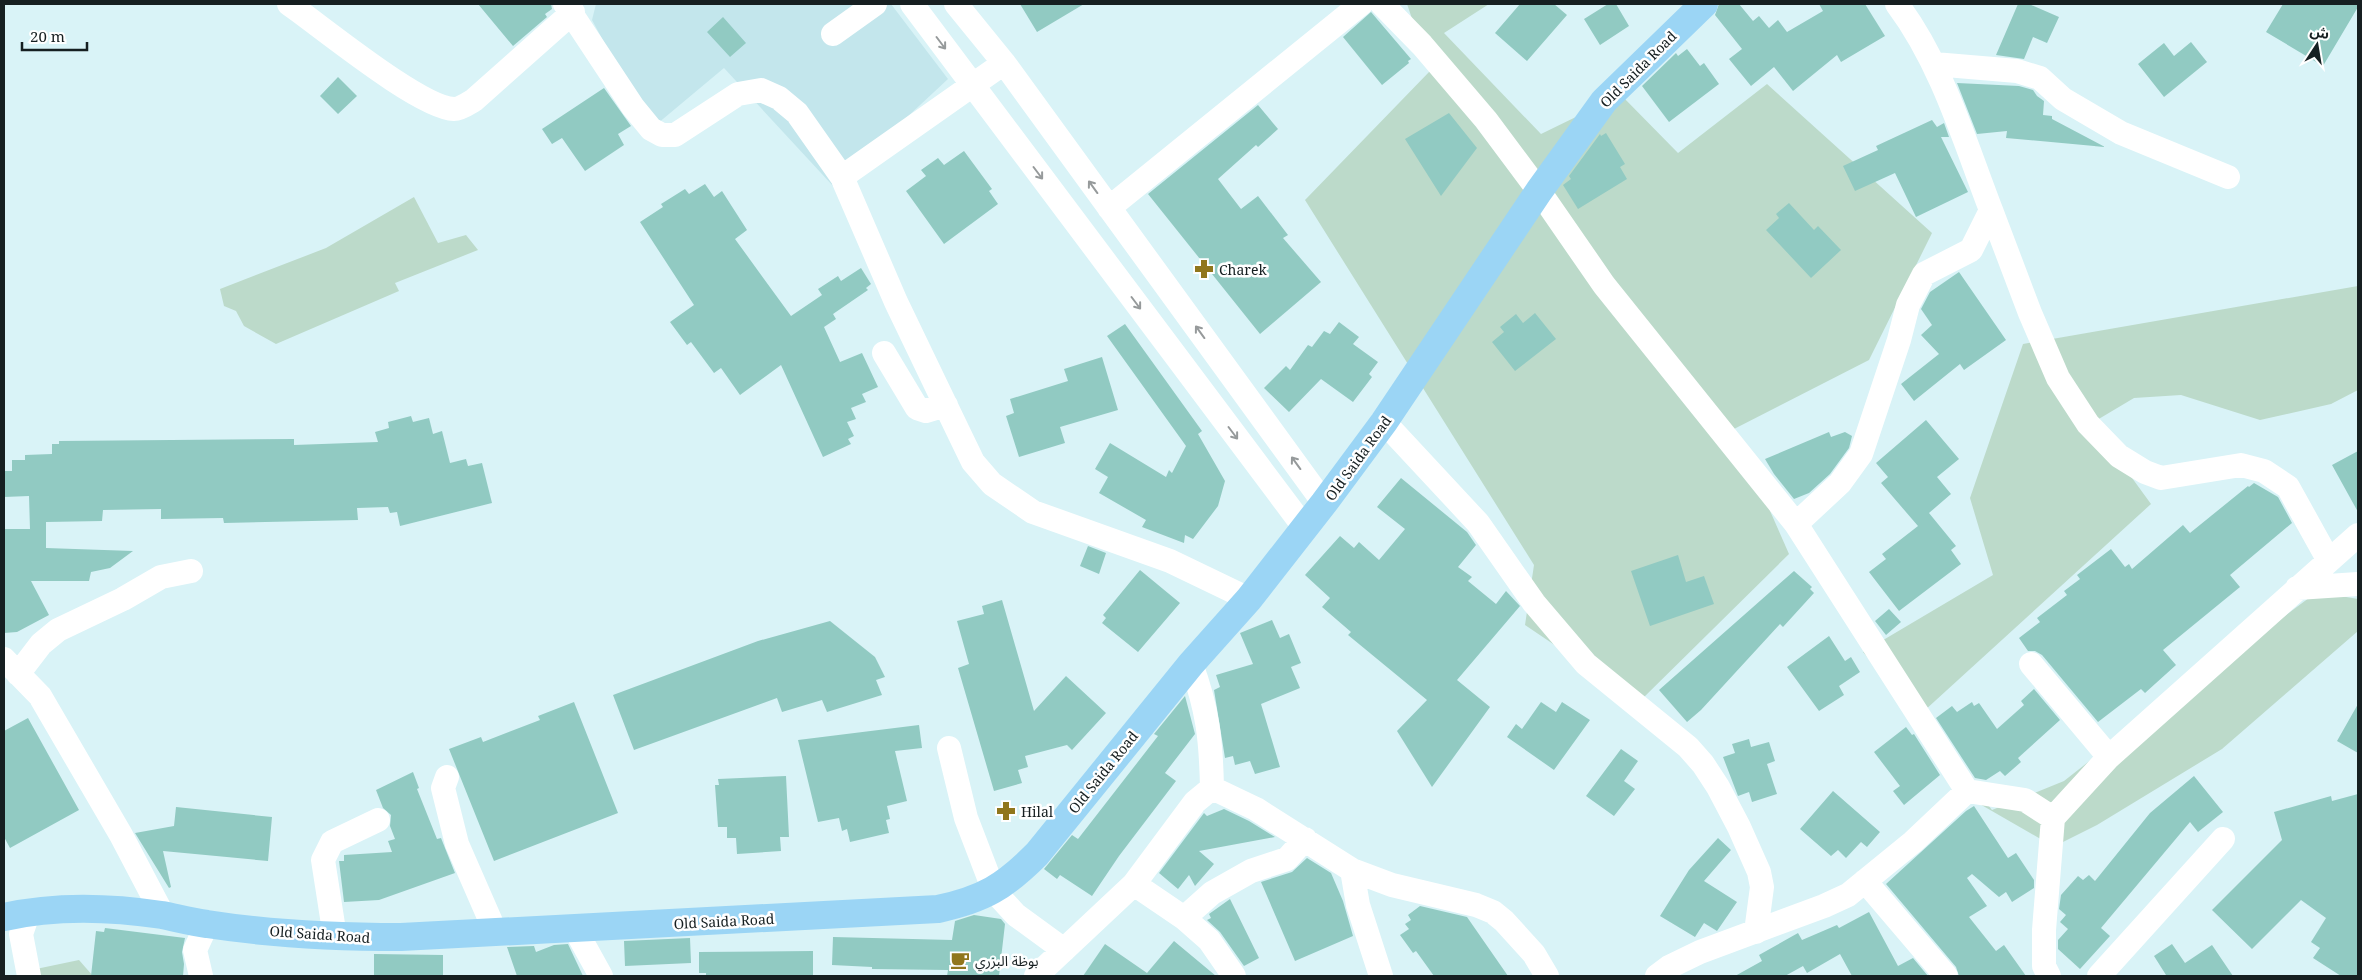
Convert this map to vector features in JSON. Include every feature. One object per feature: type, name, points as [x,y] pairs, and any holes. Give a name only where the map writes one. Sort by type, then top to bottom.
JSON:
[{"type":"highway","name":"Old Saida Road","points":[[16,914],[103,908],[163,915],[207,924],[335,937],[401,937],[938,909],[964,903],[994,891],[1015,876],[1036,854],[1191,664],[1249,599],[1324,503],[1384,422],[1539,191],[1604,101],[1704,4]]},
{"type":"street","points":[[289,4],[409,91],[439,106],[455,110],[474,100],[569,8],[634,107],[651,129],[662,135],[675,135],[738,94],[761,90],[779,98],[797,113],[842,177],[896,302],[946,405],[974,462],[992,484],[1032,512],[1170,561],[1249,599]]},
{"type":"street","points":[[833,34],[875,4]]},
{"type":"street","points":[[912,4],[1304,527]]},
{"type":"street","points":[[956,4],[1004,63],[1324,503]]},
{"type":"street","points":[[1109,208],[1361,4]]},
{"type":"street","points":[[1382,4],[1422,45],[1486,120],[1539,191],[1604,285],[1796,524],[1967,791],[2026,800],[2053,818]]},
{"type":"street","points":[[1897,4],[1911,23],[1934,64],[2030,313],[2058,378],[2094,430],[2119,456],[2145,472],[2161,478],[2242,465],[2264,470],[2288,487],[2329,561]]},
{"type":"street","points":[[842,177],[1004,63]]},
{"type":"street","points":[[1934,64],[2017,71],[2040,78],[2062,99],[2122,133],[2228,177]]},
{"type":"street","points":[[1796,524],[1840,483],[1860,454],[1899,340],[1908,305],[1924,274],[1971,250],[1990,210]]},
{"type":"street","points":[[884,353],[917,408],[926,411],[946,405]]},
{"type":"street","points":[[1384,422],[1478,522],[1534,603],[1586,664],[1688,747],[1703,764],[1739,827],[1759,872],[1762,887],[1756,932]]},
{"type":"street","points":[[2049,976],[2044,966],[2044,930],[2053,818],[2109,757],[2358,535]]},
{"type":"street","points":[[163,915],[121,835],[40,696],[11,666],[58,630],[123,599],[161,577],[190,571]]},
{"type":"street","points":[[2298,588],[2358,584]]},
{"type":"street","points":[[1191,664],[1204,698],[1210,731],[1212,788]]},
{"type":"street","points":[[2031,664],[2109,757]]},
{"type":"street","points":[[949,748],[966,818],[994,891],[1016,915],[1064,950]]},
{"type":"street","points":[[447,778],[443,788],[457,844],[496,931]]},
{"type":"street","points":[[1212,788],[1256,809],[1352,870],[1392,885],[1467,903],[1493,912],[1504,920],[1534,954],[1546,976]]},
{"type":"street","points":[[1036,976],[1134,884],[1195,802],[1212,788]]},
{"type":"street","points":[[1666,973],[1700,952],[1824,906],[1848,895],[1942,816],[1967,791]]},
{"type":"street","points":[[335,937],[323,860],[332,842],[378,820]]},
{"type":"street","points":[[1184,918],[1212,893],[1235,880],[1251,871],[1287,860],[1305,839]]},
{"type":"street","points":[[2099,976],[2223,839]]},
{"type":"street","points":[[1352,870],[1358,905],[1382,976]]},
{"type":"street","points":[[1866,881],[1946,976]]},
{"type":"street","points":[[1134,884],[1184,918],[1209,940],[1234,976]]},
{"type":"street","points":[[16,914],[29,976]]},
{"type":"street","points":[[201,976],[195,950],[207,924]]},
{"type":"street","points":[[575,928],[601,976]]},
{"type":"shaded area","points":[[596,4],[891,4],[948,79],[833,186],[724,68],[651,129],[592,20]]},
{"type":"green space","points":[[1407,4],[1489,4],[1444,33],[1541,134],[1621,95],[1678,153],[1767,84],[1932,233],[1869,360],[1734,429],[1789,554],[1639,702],[1525,625],[1534,565],[1305,200],[1430,71]]},
{"type":"green space","points":[[414,197],[438,243],[466,235],[478,250],[395,283],[399,291],[276,344],[244,326],[236,311],[224,306],[220,289],[326,248]]},
{"type":"green space","points":[[2358,286],[2358,390],[2331,404],[2260,420],[2181,395],[2134,398],[2092,423],[2151,504],[1924,711],[1943,746],[1992,810],[2064,781],[2167,700],[2201,678],[2317,592],[2358,599],[2358,631],[2222,749],[2097,825],[2063,842],[2051,845],[1978,803],[1919,718],[1863,652],[1993,575],[1970,498],[2023,344]]},
{"type":"green space","points":[[79,960],[93,976],[37,976],[36,969]]},
{"type":"building","points":[[478,4],[551,4],[552,9],[545,14],[547,17],[513,46]]},
{"type":"building","points":[[1020,4],[1084,4],[1037,32]]},
{"type":"building","points":[[1520,4],[1554,4],[1567,15],[1527,61],[1495,33]]},
{"type":"building","points":[[1608,4],[1616,4],[1629,26],[1600,45],[1584,19]]},
{"type":"building","points":[[1719,4],[1739,4],[1753,21],[1759,16],[1769,28],[1778,20],[1787,32],[1823,11],[1819,4],[1865,4],[1885,36],[1841,62],[1837,55],[1793,91],[1774,67],[1751,86],[1729,59],[1742,49],[1715,15]]},
{"type":"building","points":[[2018,4],[2029,4],[2059,17],[2047,43],[2033,37],[2024,59],[1996,55]]},
{"type":"building","points":[[2283,4],[2358,4],[2358,7],[2323,66],[2266,32]]},
{"type":"building","points":[[1371,12],[1411,59],[1408,61],[1409,63],[1382,85],[1343,37]]},
{"type":"building","points":[[723,17],[746,43],[730,57],[707,32]]},
{"type":"building","points":[[2191,42],[2207,62],[2164,97],[2138,64],[2164,43],[2174,56]]},
{"type":"building","points":[[1687,49],[1700,66],[1704,63],[1719,84],[1669,122],[1642,86],[1676,53],[1678,56]]},
{"type":"building","points":[[338,77],[357,96],[338,114],[320,96]]},
{"type":"building","points":[[1957,83],[2019,86],[2033,90],[2044,101],[2043,115],[2052,116],[2052,119],[2105,147],[2006,138],[2007,131],[1977,134]]},
{"type":"building","points":[[604,88],[631,126],[618,134],[624,145],[585,171],[562,138],[552,144],[542,129]]},
{"type":"building","points":[[1258,105],[1278,129],[1258,147],[1256,145],[1218,179],[1241,209],[1258,196],[1288,235],[1283,238],[1321,282],[1260,334],[1148,194]]},
{"type":"building","points":[[1449,113],[1477,148],[1441,196],[1405,139]]},
{"type":"building","points":[[1932,120],[1937,127],[1944,123],[1949,137],[1941,137],[1968,192],[1916,217],[1895,173],[1855,191],[1843,166],[1878,150],[1876,146]]},
{"type":"building","points":[[1606,133],[1625,164],[1620,167],[1627,179],[1578,209],[1563,185],[1571,179],[1569,176],[1600,134],[1601,136]]},
{"type":"building","points":[[964,151],[992,189],[989,191],[998,204],[944,244],[906,191],[926,176],[921,170],[938,158],[944,165]]},
{"type":"building","points":[[705,184],[714,197],[722,191],[747,230],[735,239],[791,316],[822,295],[818,289],[838,276],[841,281],[861,268],[871,284],[866,288],[868,290],[833,314],[836,319],[824,327],[840,362],[862,353],[878,387],[862,394],[866,402],[851,408],[856,419],[847,422],[854,436],[848,439],[851,444],[823,457],[781,365],[740,395],[721,368],[714,373],[691,342],[687,345],[670,322],[694,305],[640,222],[663,207],[661,204],[685,189],[689,194]]},
{"type":"building","points":[[1789,203],[1814,230],[1818,226],[1841,250],[1811,278],[1766,230],[1779,218],[1776,214]]},
{"type":"building","points":[[1959,272],[2006,340],[1964,370],[1960,364],[1914,401],[1901,384],[1939,354],[1921,335],[1932,325],[1921,309],[1930,292]]},
{"type":"building","points":[[1535,313],[1556,339],[1515,371],[1492,342],[1504,332],[1500,327],[1516,314],[1523,323]]},
{"type":"building","points":[[1339,322],[1359,337],[1353,344],[1378,362],[1369,374],[1372,377],[1353,402],[1321,379],[1289,412],[1264,388],[1286,366],[1290,370],[1308,345],[1312,347],[1324,331],[1330,334]]},
{"type":"building","points":[[1125,324],[1202,431],[1198,434],[1225,481],[1218,506],[1193,539],[1185,535],[1184,543],[1142,527],[1146,520],[1099,493],[1108,477],[1095,469],[1110,443],[1166,477],[1169,470],[1172,473],[1186,446],[1107,336]]},
{"type":"building","points":[[1102,357],[1118,410],[1060,427],[1065,443],[1019,457],[1006,416],[1014,413],[1010,399],[1068,381],[1064,369]]},
{"type":"building","points":[[411,416],[413,422],[429,418],[433,434],[442,431],[450,463],[466,459],[468,466],[482,463],[492,503],[400,526],[397,512],[390,513],[388,507],[357,508],[358,520],[224,523],[223,518],[161,519],[161,509],[103,510],[102,521],[46,522],[46,548],[133,551],[110,568],[91,572],[89,581],[31,581],[49,615],[17,632],[4,633],[4,529],[30,529],[29,496],[4,497],[4,471],[12,471],[12,460],[25,460],[25,455],[52,454],[52,444],[59,444],[59,441],[294,439],[294,445],[378,442],[375,432],[389,428],[388,422]]},
{"type":"building","points":[[1926,420],[1959,459],[1937,477],[1951,494],[1929,513],[1956,546],[1951,550],[1961,564],[1899,611],[1869,572],[1886,559],[1882,554],[1918,526],[1881,483],[1888,477],[1876,463]]},
{"type":"building","points":[[1829,432],[1831,437],[1845,432],[1852,436],[1849,448],[1830,474],[1809,493],[1794,499],[1774,474],[1765,459]]},
{"type":"building","points":[[2358,451],[2358,512],[2332,465]]},
{"type":"building","points":[[1401,478],[1467,532],[1476,545],[1458,567],[1472,577],[1468,581],[1496,604],[1506,591],[1520,606],[1457,680],[1490,707],[1432,787],[1397,731],[1427,700],[1348,635],[1351,632],[1322,607],[1330,598],[1305,575],[1340,536],[1354,548],[1359,542],[1379,560],[1405,529],[1377,507]]},
{"type":"building","points":[[2254,483],[2278,497],[2292,523],[2230,575],[2240,587],[2163,650],[2176,665],[2145,693],[2141,689],[2098,722],[2042,655],[2035,651],[2028,651],[2019,638],[2040,622],[2037,618],[2067,595],[2064,591],[2080,579],[2077,575],[2111,549],[2125,567],[2129,564],[2132,569],[2183,525],[2190,533]]},
{"type":"building","points":[[1088,546],[1106,553],[1099,574],[1080,566]]},
{"type":"building","points":[[1678,555],[1686,582],[1704,576],[1714,604],[1650,626],[1631,571]]},
{"type":"building","points":[[1140,570],[1180,603],[1138,652],[1102,623],[1106,618],[1103,615]]},
{"type":"building","points":[[1794,571],[1812,587],[1810,589],[1814,593],[1783,627],[1780,624],[1701,710],[1687,722],[1659,690]]},
{"type":"building","points":[[1002,600],[1034,711],[1066,676],[1106,713],[1072,750],[1067,745],[1025,756],[1028,767],[1018,770],[1022,783],[994,791],[958,668],[969,664],[957,621],[984,614],[982,606]]},
{"type":"building","points":[[1889,609],[1901,622],[1886,635],[1875,621]]},
{"type":"building","points":[[1272,620],[1280,638],[1289,634],[1301,663],[1291,667],[1300,688],[1261,704],[1280,767],[1255,774],[1250,761],[1235,765],[1233,756],[1225,758],[1214,690],[1220,687],[1216,675],[1253,664],[1240,633]]},
{"type":"building","points":[[830,621],[875,657],[885,677],[876,680],[882,695],[827,712],[822,700],[782,712],[777,698],[634,750],[613,695],[758,641]]},
{"type":"building","points":[[1829,636],[1845,661],[1851,657],[1860,672],[1839,686],[1844,695],[1819,711],[1787,667]]},
{"type":"building","points":[[2034,689],[2060,720],[2018,758],[2021,762],[2005,776],[2000,771],[1986,780],[1975,778],[1936,718],[1952,706],[1957,712],[1972,702],[1974,706],[1979,703],[1997,729],[2024,705],[2021,701]]},
{"type":"building","points":[[1185,696],[1195,734],[1165,773],[1176,781],[1119,856],[1092,896],[1060,875],[1057,879],[1044,869],[1072,835],[1078,839],[1158,736],[1154,734]]},
{"type":"building","points":[[574,702],[618,813],[494,861],[449,749],[481,737],[483,742],[540,720],[538,716]]},
{"type":"building","points":[[1541,702],[1556,712],[1562,702],[1590,720],[1554,770],[1507,737],[1516,724],[1522,729]]},
{"type":"building","points":[[2358,704],[2358,753],[2337,741]]},
{"type":"building","points":[[28,718],[79,810],[10,848],[4,837],[4,731]]},
{"type":"building","points":[[919,725],[922,748],[895,751],[907,801],[887,806],[890,819],[886,820],[889,833],[850,842],[847,829],[842,831],[839,818],[818,822],[798,740]]},
{"type":"building","points":[[1906,727],[1912,735],[1914,734],[1940,775],[1904,805],[1893,791],[1900,786],[1874,752]]},
{"type":"building","points":[[1749,739],[1751,747],[1769,742],[1775,761],[1767,764],[1777,794],[1752,802],[1749,792],[1738,796],[1723,757],[1735,753],[1732,744]]},
{"type":"building","points":[[1621,749],[1638,761],[1624,781],[1635,789],[1614,816],[1586,796]]},
{"type":"building","points":[[413,772],[419,788],[417,789],[437,839],[441,838],[455,873],[379,900],[344,902],[339,861],[344,861],[344,855],[392,852],[388,841],[395,839],[390,826],[391,815],[383,808],[376,790]]},
{"type":"building","points":[[786,776],[789,837],[780,837],[781,851],[737,854],[736,838],[727,838],[727,827],[718,827],[715,785],[719,785],[718,779]]},
{"type":"building","points":[[2194,776],[2223,812],[2198,832],[2190,822],[2101,928],[2110,936],[2080,969],[2058,949],[2058,940],[2068,929],[2060,922],[2066,915],[2059,909],[2061,895],[2078,876],[2083,880],[2089,875],[2095,881],[2150,813]]},
{"type":"building","points":[[1833,791],[1880,832],[1867,847],[1861,842],[1846,858],[1838,850],[1831,856],[1800,829]]},
{"type":"building","points":[[2358,794],[2358,976],[2341,976],[2313,958],[2320,948],[2311,942],[2326,918],[2301,900],[2252,949],[2212,910],[2282,840],[2274,812],[2331,796],[2332,801]]},
{"type":"building","points":[[1974,806],[2008,858],[2016,853],[2034,880],[2034,888],[2012,902],[2006,892],[1999,897],[1972,874],[1967,878],[1987,906],[1969,917],[1996,951],[2004,945],[2026,976],[1959,976],[1956,967],[1886,884],[1966,811]]},
{"type":"building","points":[[176,807],[272,817],[268,861],[163,851],[171,887],[169,888],[135,833],[174,826]]},
{"type":"building","points":[[1224,809],[1249,821],[1275,837],[1199,851],[1214,864],[1195,886],[1189,875],[1178,889],[1159,873],[1204,813],[1207,816]]},
{"type":"building","points":[[1718,838],[1731,850],[1704,881],[1737,902],[1717,931],[1704,923],[1695,937],[1660,916],[1689,870]]},
{"type":"building","points":[[1307,858],[1331,873],[1343,901],[1353,936],[1295,961],[1261,882],[1292,872]]},
{"type":"building","points":[[1230,899],[1259,958],[1244,966],[1220,932],[1207,920],[1211,918],[1209,914]]},
{"type":"building","points":[[1420,906],[1467,917],[1508,976],[1434,976],[1416,951],[1413,953],[1400,935],[1409,929],[1405,924],[1411,920],[1408,915]]},
{"type":"building","points":[[1869,912],[1898,966],[1913,958],[1928,976],[1852,976],[1840,954],[1807,973],[1803,966],[1785,976],[1735,976],[1762,961],[1759,955],[1798,933],[1802,940],[1837,925],[1839,928]]},
{"type":"building","points":[[974,915],[1001,919],[1005,924],[999,976],[947,976],[948,970],[872,969],[872,967],[832,965],[833,937],[952,940],[955,921]]},
{"type":"building","points":[[105,928],[185,938],[182,952],[183,976],[91,976],[96,931],[104,932]]},
{"type":"building","points":[[690,938],[691,963],[625,966],[624,941]]},
{"type":"building","points":[[1174,941],[1216,976],[1083,976],[1105,944],[1147,973]]},
{"type":"building","points":[[568,944],[583,976],[517,976],[507,947],[534,946],[536,952],[554,945]]},
{"type":"building","points":[[2172,944],[2185,963],[2212,945],[2233,976],[2164,976],[2166,975],[2154,956]]},
{"type":"building","points":[[813,951],[813,976],[706,976],[706,973],[699,973],[699,952]]},
{"type":"building","points":[[374,954],[443,955],[443,976],[374,976]]},
{"type":"place","name":"Charek","points":[[1204,269]]},
{"type":"place","name":"Hilal","points":[[1006,811]]},
{"type":"place","name":"بوظة البزري","points":[[960,960]]}]
